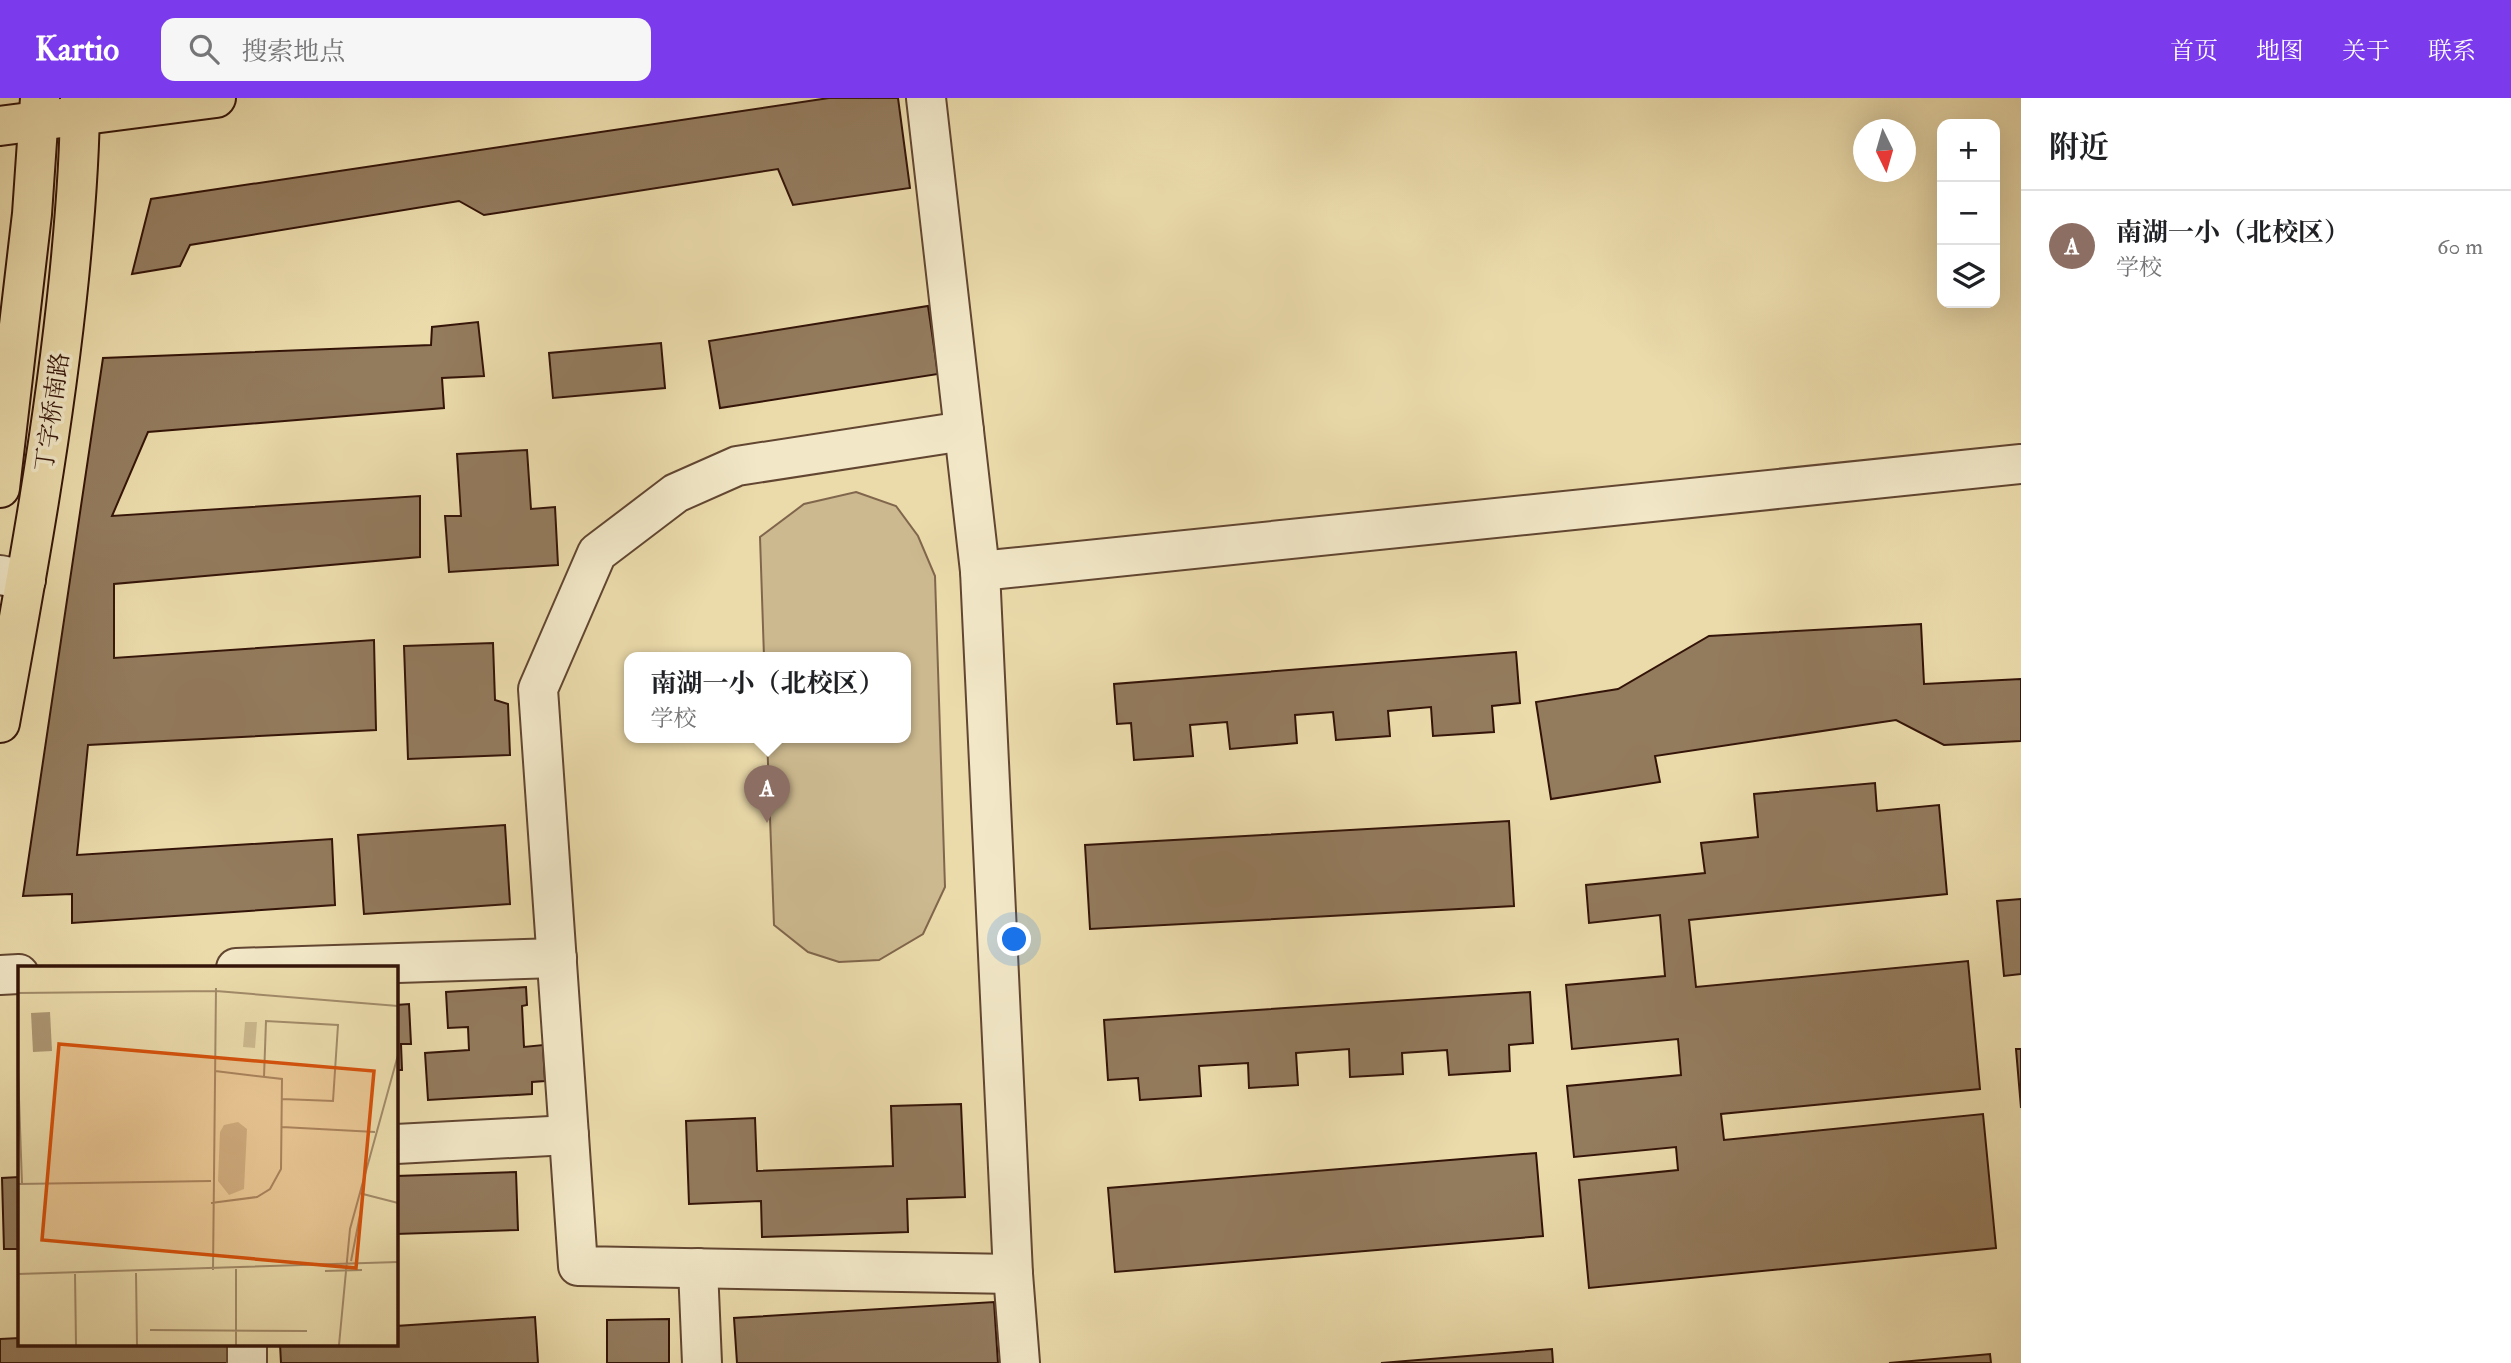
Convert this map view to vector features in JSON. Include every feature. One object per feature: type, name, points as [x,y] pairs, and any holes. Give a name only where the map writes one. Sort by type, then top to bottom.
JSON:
[{"type":"main road","points":[[0,126],[40,109],[216,98]]},
{"type":"main road","name":"丁字桥南路","points":[[0,723],[13,578],[62,343],[75,210],[80,107]]},
{"type":"main road","name":"丁字桥南路","points":[[0,488],[32,214],[40,109]]},
{"type":"street","points":[[926,98],[980,571],[1013,1274],[1020,1363]]},
{"type":"street","points":[[964,431],[737,466],[676,493],[597,553],[538,689],[578,1265],[1013,1274]]},
{"type":"street","points":[[980,571],[2021,464]]},
{"type":"street","points":[[300,966],[557,958]]},
{"type":"street","points":[[0,975],[18,974]]},
{"type":"street","points":[[397,1143],[569,1135]]},
{"type":"street","points":[[698,1268],[702,1363]]},
{"type":"shaded area","points":[[856,492],[896,506],[918,536],[935,576],[945,887],[923,934],[879,960],[839,962],[808,952],[774,925],[767,743],[911,743],[911,652],[764,652],[760,537],[804,504]]},
{"type":"building","points":[[829,98],[898,98],[910,188],[793,205],[778,169],[484,215],[459,201],[190,245],[180,266],[132,274],[151,199]]},
{"type":"building","points":[[928,306],[938,374],[720,408],[709,341]]},
{"type":"building","points":[[478,322],[484,376],[442,378],[444,408],[148,432],[112,516],[420,496],[420,557],[114,584],[114,658],[374,640],[376,730],[88,745],[77,855],[332,839],[335,905],[72,923],[72,894],[23,896],[103,358],[431,345],[432,327]]},
{"type":"building","points":[[661,343],[665,388],[553,398],[549,353]]},
{"type":"building","points":[[527,450],[531,509],[555,507],[558,565],[449,572],[445,516],[461,516],[457,454]]},
{"type":"building","points":[[1921,624],[1924,684],[2021,679],[2021,741],[1944,745],[1896,720],[1655,756],[1660,782],[1551,799],[1536,702],[1618,689],[1709,636]]},
{"type":"building","points":[[493,643],[495,700],[508,704],[510,755],[408,759],[404,646]]},
{"type":"building","points":[[1516,652],[1520,703],[1492,706],[1494,732],[1433,736],[1431,707],[1388,711],[1390,736],[1336,740],[1333,712],[1295,715],[1297,743],[1230,749],[1227,722],[1190,725],[1193,756],[1134,760],[1131,723],[1117,724],[1114,684]]},
{"type":"building","points":[[1875,783],[1877,811],[1939,805],[1947,894],[1689,920],[1696,987],[1968,961],[1980,1089],[1721,1114],[1724,1140],[1983,1114],[1996,1248],[1589,1288],[1579,1180],[1678,1170],[1676,1147],[1574,1157],[1567,1086],[1681,1075],[1678,1039],[1572,1049],[1566,985],[1665,976],[1660,915],[1589,923],[1586,885],[1705,873],[1701,843],[1758,837],[1754,794]]},
{"type":"building","points":[[1509,821],[1514,906],[1090,929],[1085,845]]},
{"type":"building","points":[[505,825],[510,904],[364,914],[358,835]]},
{"type":"building","points":[[2021,899],[2021,974],[2004,976],[1997,901]]},
{"type":"building","points":[[526,987],[527,1005],[522,1006],[524,1047],[543,1045],[545,1081],[532,1082],[532,1094],[428,1100],[425,1053],[469,1050],[468,1027],[448,1028],[446,992]]},
{"type":"building","points":[[1530,992],[1533,1043],[1509,1045],[1510,1071],[1449,1075],[1447,1050],[1402,1053],[1403,1074],[1350,1077],[1349,1049],[1296,1053],[1298,1085],[1249,1088],[1248,1063],[1199,1066],[1201,1096],[1140,1100],[1138,1078],[1108,1080],[1104,1020]]},
{"type":"building","points":[[409,1004],[411,1044],[401,1044],[402,1070],[397,1070],[397,1005]]},
{"type":"building","points":[[2016,1049],[2021,1049],[2021,1108]]},
{"type":"building","points":[[961,1104],[965,1197],[907,1199],[908,1232],[762,1237],[761,1201],[689,1204],[686,1121],[755,1118],[757,1171],[893,1166],[891,1106]]},
{"type":"building","points":[[1536,1153],[1543,1236],[1115,1272],[1108,1188]]},
{"type":"building","points":[[516,1172],[518,1230],[397,1234],[397,1176]]},
{"type":"building","points":[[18,1177],[18,1249],[4,1249],[2,1178]]},
{"type":"building","points":[[994,1302],[998,1363],[737,1363],[734,1318]]},
{"type":"building","points":[[535,1317],[538,1363],[281,1363],[280,1346],[397,1346],[397,1326]]},
{"type":"building","points":[[669,1319],[669,1363],[607,1363],[607,1320]]},
{"type":"building","points":[[18,1338],[18,1346],[239,1346],[240,1363],[0,1363],[0,1339]]},
{"type":"building","points":[[1552,1349],[1553,1363],[1381,1363]]},
{"type":"building","points":[[1990,1354],[1991,1363],[1889,1363]]},
{"type":"place","name":"南湖一小（北校区）","points":[[767,823]]}]
